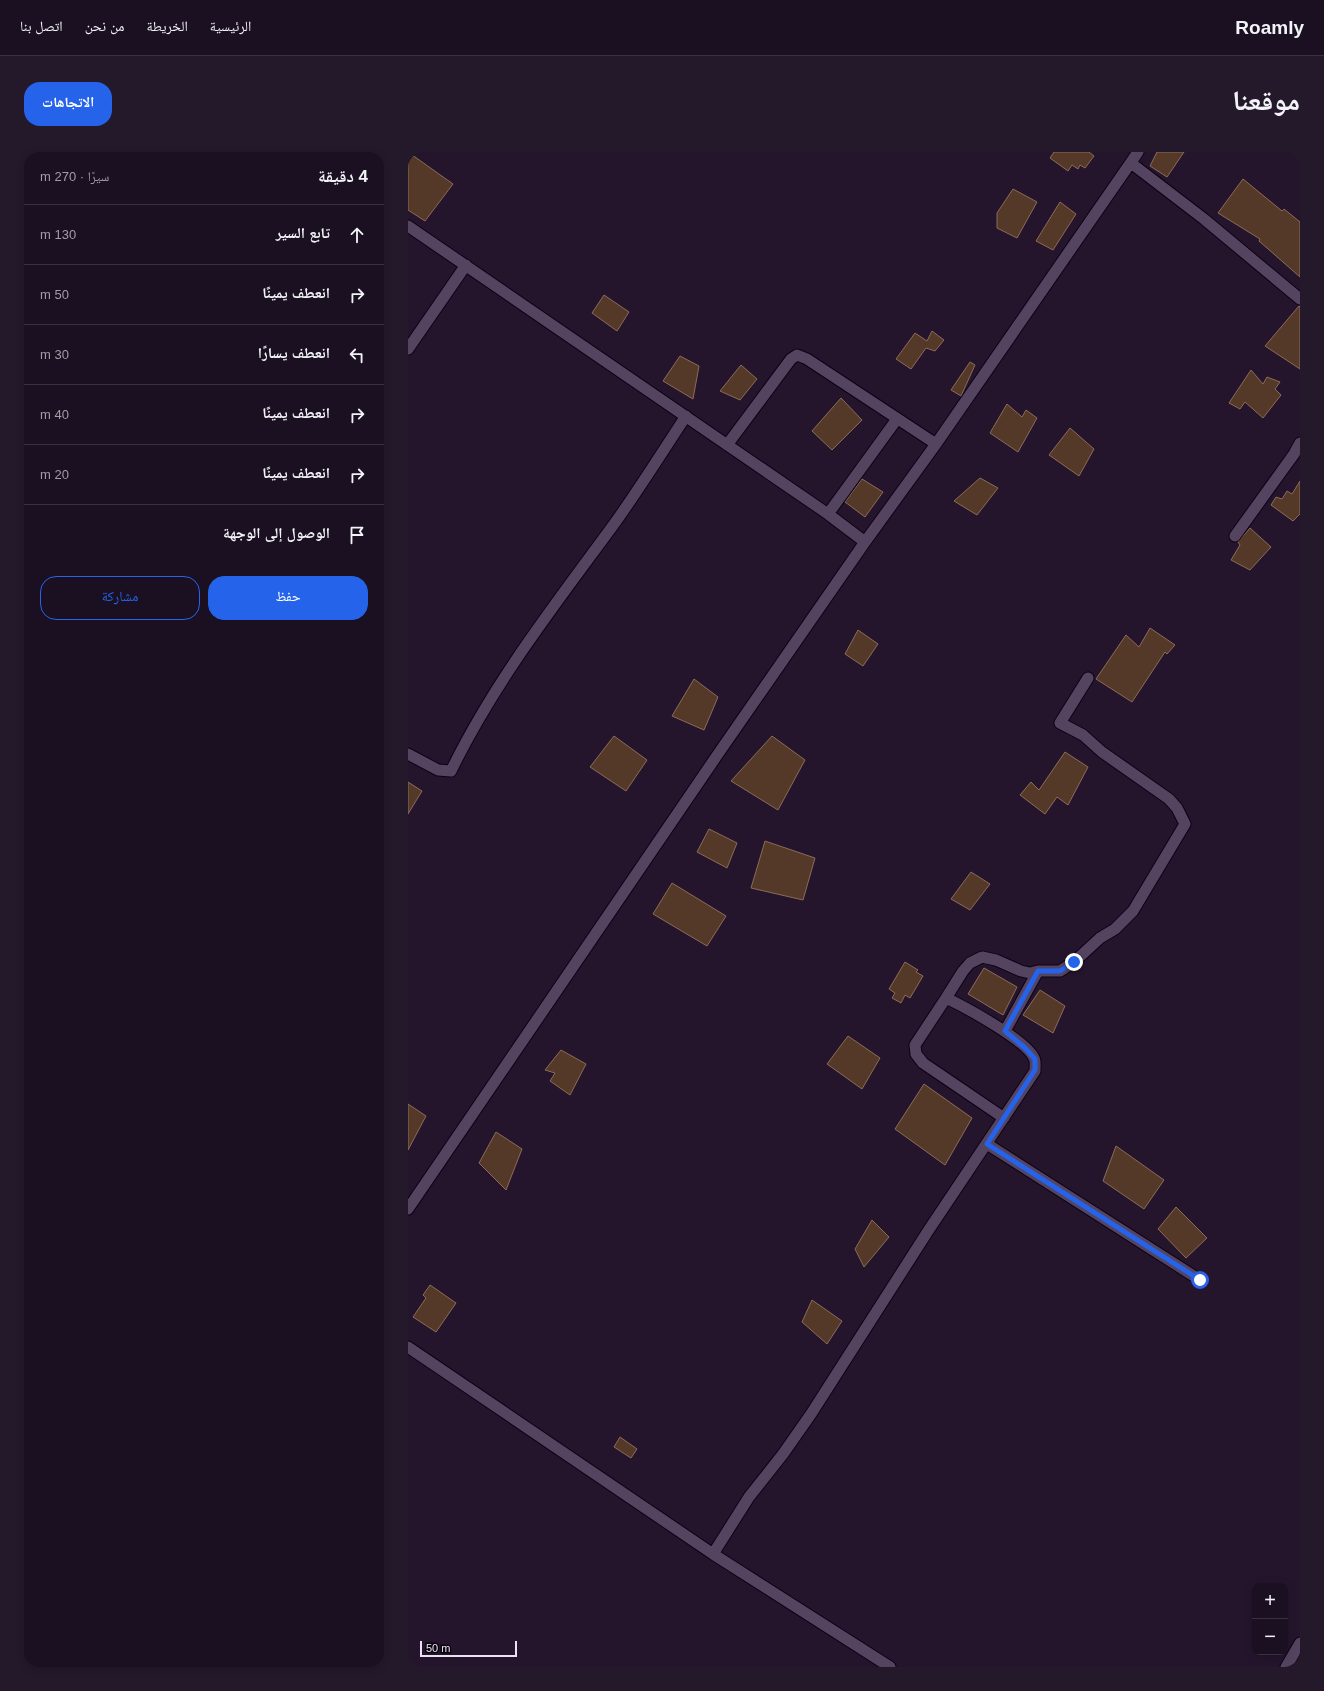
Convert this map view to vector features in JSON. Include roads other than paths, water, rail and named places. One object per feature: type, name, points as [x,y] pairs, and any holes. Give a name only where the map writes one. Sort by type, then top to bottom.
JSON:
[{"type":"street","points":[[408,1210],[718,754],[865,542],[936,444],[1138,152]]},
{"type":"street","points":[[1131,163],[1204,219],[1300,299]]},
{"type":"street","points":[[408,226],[828,514],[865,542]]},
{"type":"street","points":[[408,350],[466,265]]},
{"type":"street","points":[[727,445],[791,359],[797,355],[807,359],[936,444]]},
{"type":"street","points":[[408,754],[438,770],[450,771],[493,694],[560,597],[618,518],[686,416]]},
{"type":"street","points":[[828,514],[897,419]]},
{"type":"street","points":[[1235,536],[1294,454],[1300,443]]},
{"type":"street","points":[[1004,1118],[923,1064],[916,1054],[915,1045],[963,971],[970,963],[982,957],[996,960],[1030,974],[1038,971],[1060,971],[1074,962],[1100,938],[1115,929],[1134,911],[1185,824],[1177,808],[1170,799],[1102,752],[1083,735],[1060,723],[1088,678]]},
{"type":"street","points":[[1005,1031],[1038,971]]},
{"type":"street","points":[[713,1554],[750,1497],[811,1414],[928,1231],[1035,1070],[1035,1059],[1025,1048],[1005,1031],[946,998]]},
{"type":"street","points":[[987,1144],[1200,1280]]},
{"type":"street","points":[[408,1347],[713,1554],[890,1667]]},
{"type":"street","points":[[1286,1667],[1300,1644]]}]
